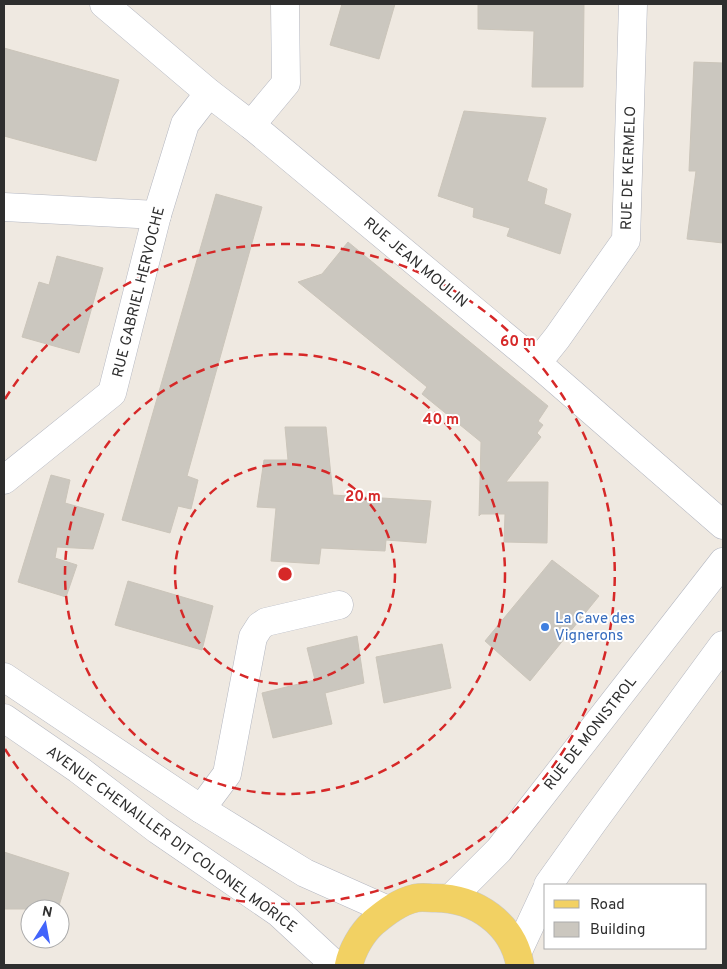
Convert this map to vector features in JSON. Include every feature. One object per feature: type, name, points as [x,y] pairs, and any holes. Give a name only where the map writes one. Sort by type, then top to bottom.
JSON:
[{"type":"main road","points":[[349,965],[350,957],[365,930],[388,910],[416,898],[451,898],[477,907],[501,925],[519,958]]},
{"type":"street","name":"RUE JEAN MOULIN","points":[[104,4],[537,363],[723,525]]},
{"type":"street","points":[[251,125],[286,83],[286,4]]},
{"type":"street","name":"RUE DE KERMELO","points":[[537,363],[557,338],[626,240],[633,4]]},
{"type":"street","name":"RUE GABRIEL HERVOCHE","points":[[4,480],[112,393],[157,215],[185,124],[209,93]]},
{"type":"street","points":[[4,207],[157,215]]},
{"type":"street","name":"RUE DE MONISTROL","points":[[451,898],[499,850],[723,562]]},
{"type":"street","points":[[201,810],[226,774],[253,637],[257,631],[266,622],[339,605]]},
{"type":"street","points":[[549,884],[723,645]]},
{"type":"street","points":[[4,677],[201,810],[305,873],[388,910]]},
{"type":"street","name":"AVENUE CHENAILLER DIT COLONEL MORICE","points":[[4,718],[78,769],[158,830],[279,913],[335,965]]},
{"type":"street","points":[[519,958],[544,896]]},
{"type":"building","points":[[342,4],[395,4],[379,59],[330,45]]},
{"type":"building","points":[[478,4],[584,4],[583,87],[532,87],[534,31],[478,29]]},
{"type":"building","points":[[4,48],[119,80],[96,161],[4,136]]},
{"type":"building","points":[[694,62],[723,63],[723,243],[687,239],[696,171],[689,171]]},
{"type":"building","points":[[464,111],[546,118],[527,181],[547,189],[544,204],[571,214],[560,254],[507,236],[510,228],[473,217],[474,208],[438,196]]},
{"type":"building","points":[[216,194],[262,207],[187,476],[198,480],[191,509],[178,506],[170,533],[122,520]]},
{"type":"building","points":[[348,242],[548,406],[538,421],[543,425],[537,433],[541,437],[506,482],[548,482],[547,543],[504,542],[505,514],[481,514],[479,516],[481,442],[422,394],[427,387],[298,282],[322,274]]},
{"type":"building","points":[[57,256],[103,268],[79,353],[22,337],[39,282],[49,285]]},
{"type":"building","points":[[285,427],[326,427],[333,495],[431,501],[426,543],[386,540],[385,551],[321,548],[319,564],[271,561],[276,508],[257,507],[264,460],[288,460]]},
{"type":"building","points":[[51,475],[70,480],[65,503],[104,514],[93,549],[57,547],[55,558],[77,565],[66,597],[18,582]]},
{"type":"building","points":[[552,560],[599,596],[530,681],[485,641]]},
{"type":"building","points":[[128,581],[213,606],[202,650],[115,625]]},
{"type":"building","points":[[357,636],[364,683],[325,693],[332,724],[273,738],[262,693],[315,680],[307,648]]},
{"type":"building","points":[[442,644],[451,688],[384,703],[376,657]]},
{"type":"building","points":[[4,852],[69,873],[61,899],[20,899],[20,909],[4,909]]},
{"type":"place","name":"La Cave des Vignerons","points":[[545,627]]}]
